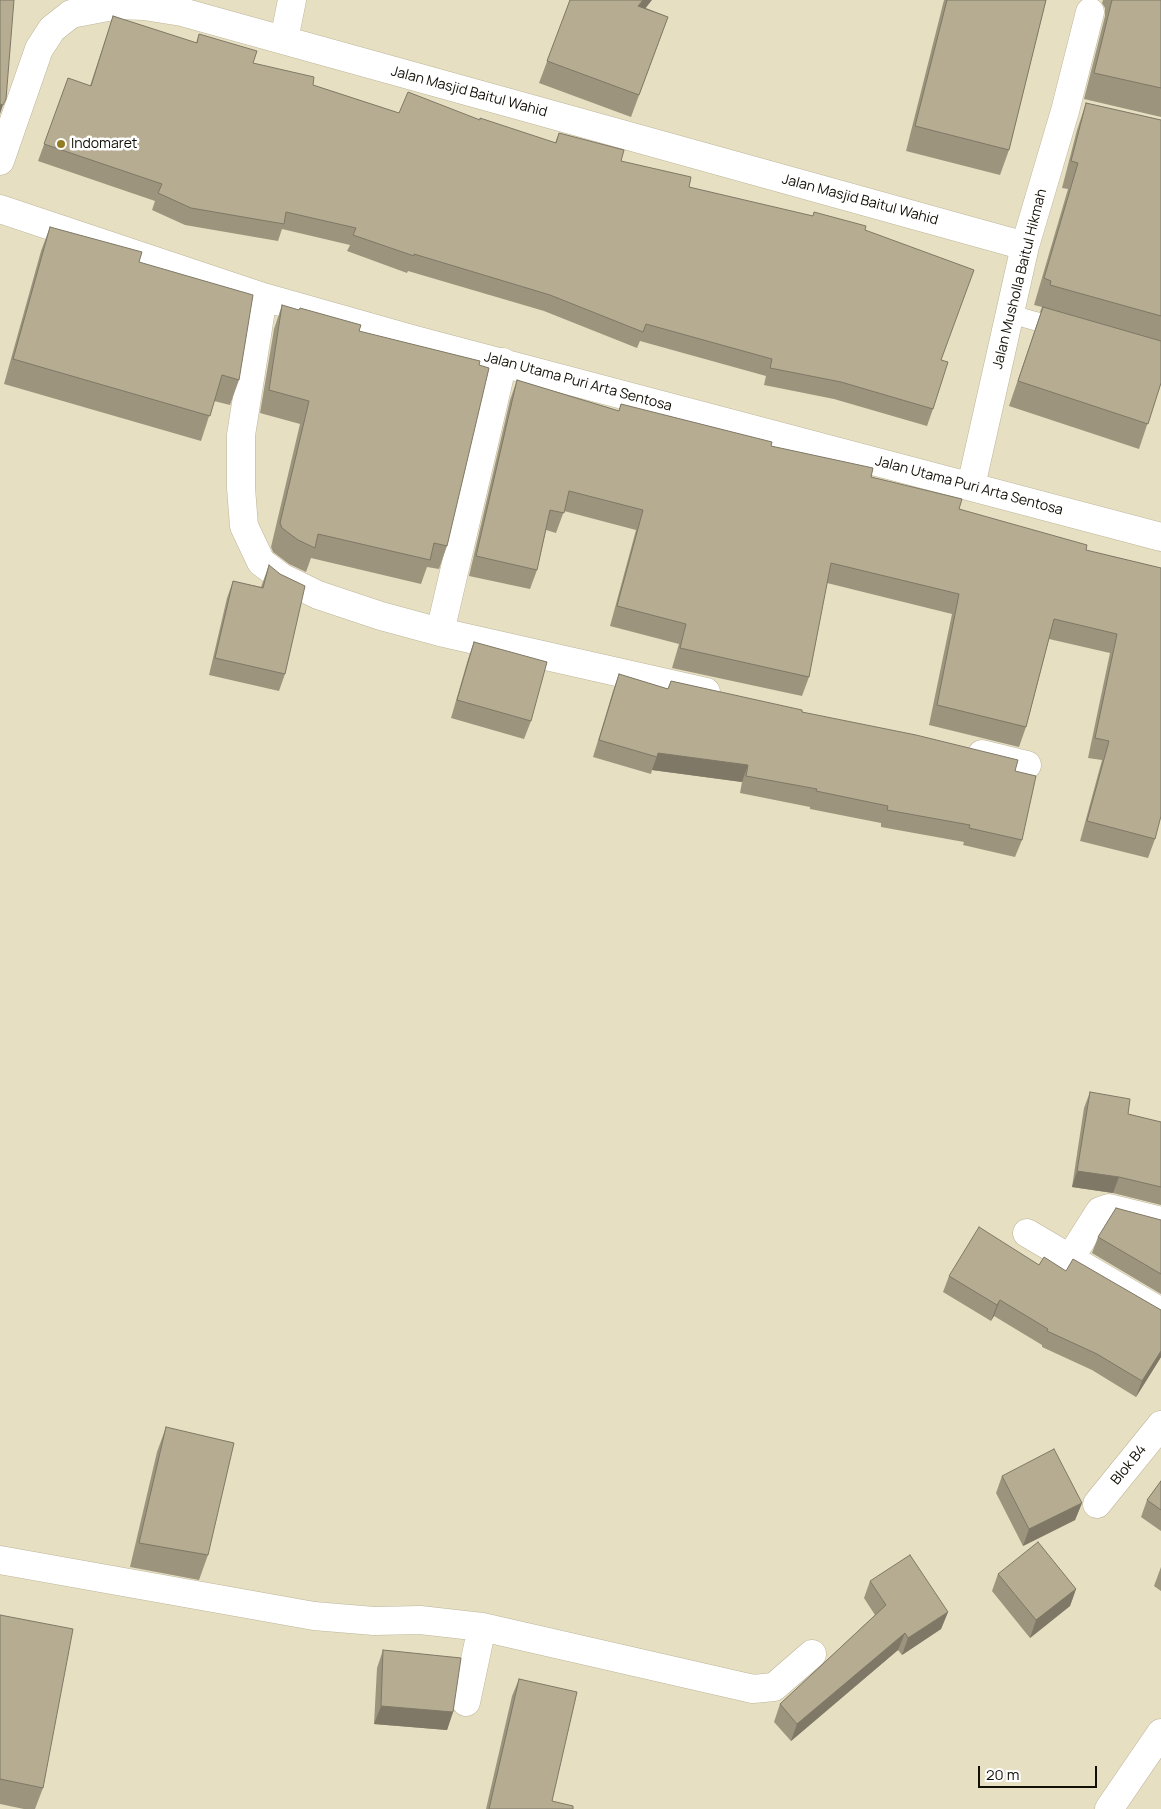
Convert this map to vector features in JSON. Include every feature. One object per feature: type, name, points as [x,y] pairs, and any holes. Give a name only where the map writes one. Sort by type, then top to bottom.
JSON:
[{"type":"street","points":[[284,40],[292,0]]},
{"type":"street","name":"Jalan Masjid Baitul Wahid","points":[[0,161],[39,49],[52,29],[72,7],[144,6],[182,12],[1025,246]]},
{"type":"street","name":"Jalan Musholla Baitul Hikmah","points":[[971,486],[1025,246],[1075,113],[1090,12]]},
{"type":"street","name":"Jalan Utama Puri Arta Sentosa","points":[[0,209],[263,297],[415,340],[1161,537]]},
{"type":"street","points":[[263,297],[241,435],[241,488],[244,526],[262,562],[282,577],[318,595],[381,616],[440,632],[728,696]]},
{"type":"street","points":[[440,632],[502,362]]},
{"type":"street","points":[[960,749],[1026,765]]},
{"type":"street","points":[[1070,1258],[1100,1211],[1109,1208],[1161,1221]]},
{"type":"street","points":[[1027,1233],[1161,1312]]},
{"type":"street","name":"Blok B4","points":[[1097,1504],[1161,1425]]},
{"type":"street","points":[[0,1560],[314,1616],[374,1621],[420,1620],[482,1627],[753,1689],[774,1687],[812,1654]]},
{"type":"street","points":[[466,1702],[482,1627]]},
{"type":"street","points":[[1109,1809],[1161,1733]]},
{"type":"lane","points":[[1010,314],[1076,333]]},
{"type":"building","points":[[0,0],[14,0],[6,99],[3,105],[0,104]]},
{"type":"building","points":[[570,0],[643,0],[638,6],[668,17],[639,95],[547,61]]},
{"type":"building","points":[[947,0],[1046,0],[1009,150],[915,126]]},
{"type":"building","points":[[1112,0],[1161,0],[1161,88],[1094,73]]},
{"type":"building","points":[[113,16],[197,43],[199,34],[257,51],[253,63],[314,77],[313,85],[399,113],[408,92],[480,120],[480,118],[556,143],[559,133],[624,150],[621,161],[691,177],[689,187],[813,216],[814,212],[866,226],[865,230],[974,270],[941,360],[948,362],[933,409],[841,382],[770,368],[772,359],[646,324],[643,332],[550,295],[414,254],[414,256],[353,235],[356,228],[286,212],[284,224],[191,208],[158,193],[162,184],[44,144],[68,78],[91,86]]},
{"type":"building","points":[[1086,103],[1161,120],[1161,316],[1050,285],[1051,281],[1044,278],[1078,163],[1071,161]]},
{"type":"building","points":[[50,227],[142,252],[139,262],[253,295],[239,380],[222,375],[210,416],[13,359]]},
{"type":"building","points":[[282,305],[299,310],[300,308],[361,325],[359,331],[480,361],[479,365],[489,368],[447,546],[434,543],[430,560],[318,534],[315,548],[298,540],[282,528],[280,523],[309,401],[269,390]]},
{"type":"building","points":[[1043,307],[1161,341],[1161,383],[1148,424],[1018,381]]},
{"type":"building","points":[[517,380],[619,411],[621,404],[772,442],[771,446],[873,468],[871,477],[962,499],[959,509],[1087,545],[1086,550],[1161,568],[1161,816],[1155,839],[1087,821],[1109,741],[1095,738],[1117,634],[1054,619],[1026,727],[937,705],[959,594],[831,563],[809,677],[680,648],[686,624],[617,606],[643,510],[569,491],[564,513],[550,510],[537,570],[476,556]]},
{"type":"building","points":[[269,565],[280,574],[305,586],[285,674],[215,658],[233,581],[263,588]]},
{"type":"building","points":[[474,642],[547,662],[531,721],[457,700]]},
{"type":"building","points":[[619,674],[668,689],[671,681],[802,710],[802,712],[916,735],[1018,760],[1015,771],[1036,776],[1022,840],[969,828],[970,825],[887,810],[888,806],[816,791],[817,789],[746,776],[748,765],[658,753],[657,757],[599,740]]},
{"type":"building","points":[[1090,1092],[1130,1099],[1128,1114],[1161,1122],[1161,1187],[1119,1177],[1077,1171]]},
{"type":"building","points":[[1116,1208],[1161,1220],[1161,1274],[1098,1237]]},
{"type":"building","points":[[979,1227],[1039,1265],[1044,1257],[1066,1271],[1073,1259],[1161,1310],[1161,1351],[1142,1381],[1097,1354],[1047,1331],[1048,1329],[1000,1300],[997,1305],[949,1276]]},
{"type":"building","points":[[166,1427],[234,1443],[208,1555],[139,1543]]},
{"type":"building","points":[[1054,1449],[1082,1503],[1029,1529],[1002,1476]]},
{"type":"building","points":[[1161,1481],[1161,1510],[1147,1500]]},
{"type":"building","points":[[1038,1542],[1076,1589],[1036,1620],[998,1574]]},
{"type":"building","points":[[910,1555],[948,1612],[908,1638],[905,1633],[797,1724],[780,1704],[886,1605],[870,1581]]},
{"type":"building","points":[[0,1615],[73,1629],[43,1788],[0,1779]]},
{"type":"building","points":[[383,1650],[461,1658],[453,1712],[381,1706]]},
{"type":"building","points":[[519,1679],[577,1692],[552,1801],[573,1806],[573,1809],[489,1809]]},
{"type":"place","name":"Indomaret","points":[[61,144]]}]
